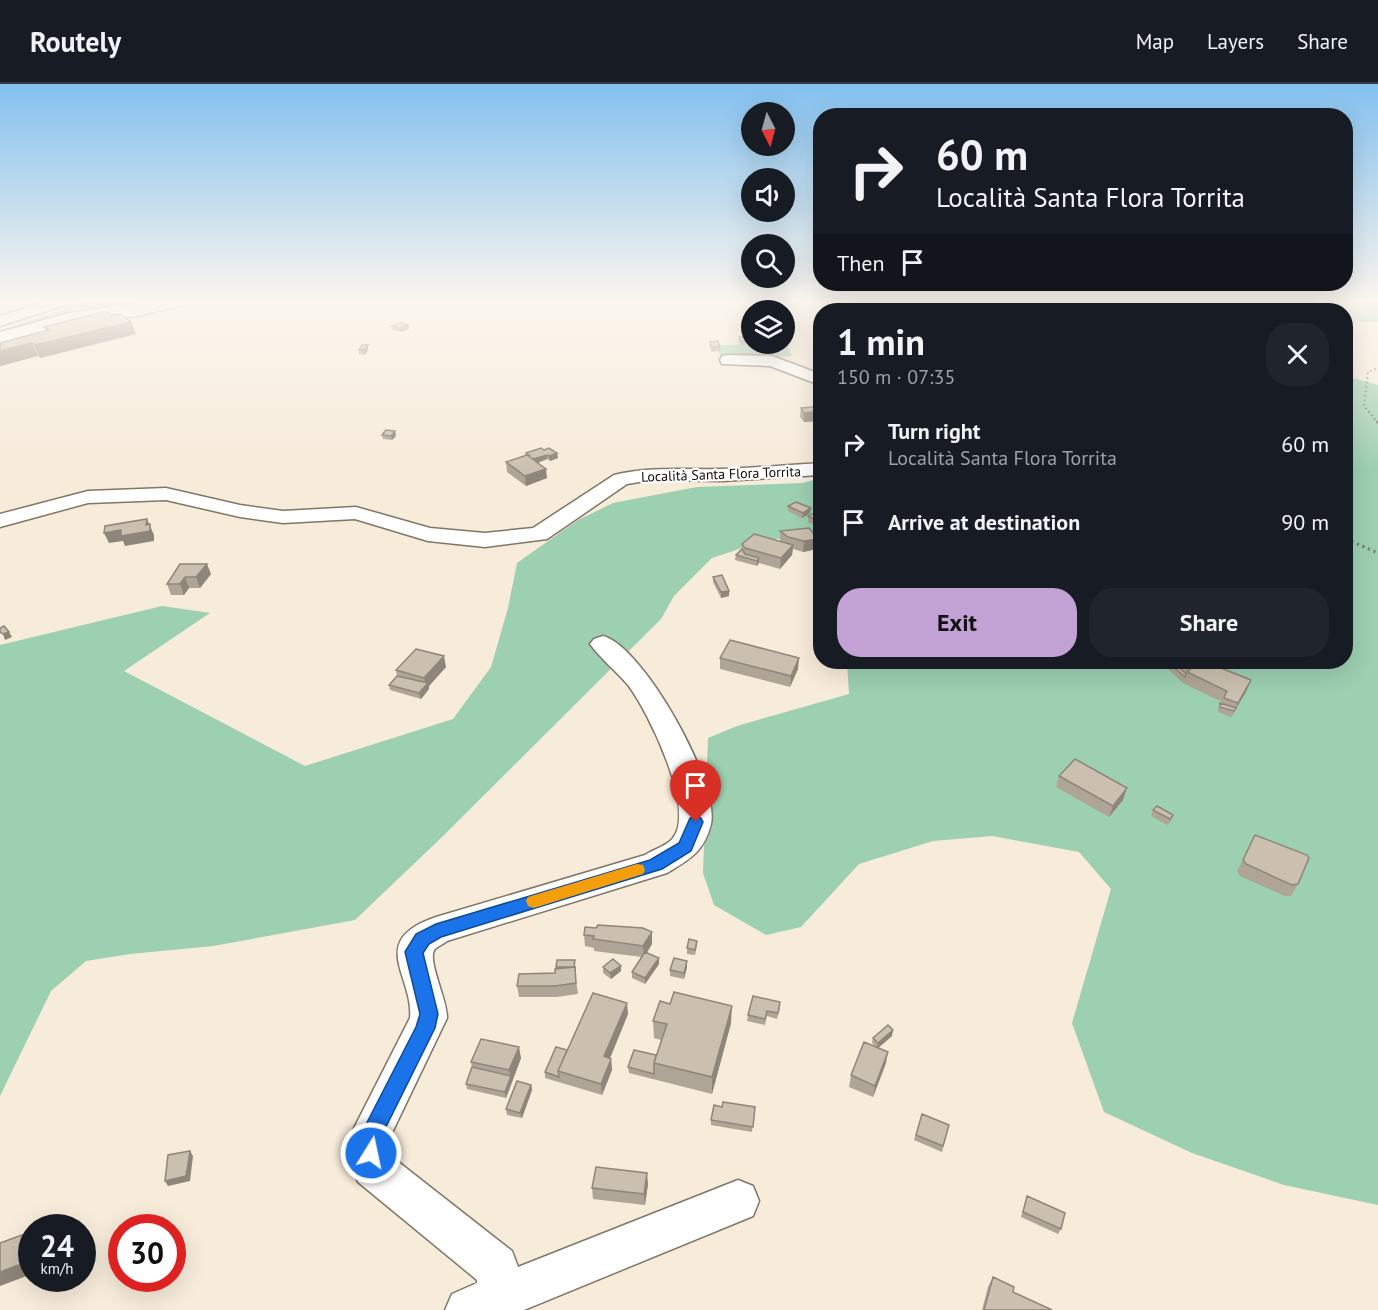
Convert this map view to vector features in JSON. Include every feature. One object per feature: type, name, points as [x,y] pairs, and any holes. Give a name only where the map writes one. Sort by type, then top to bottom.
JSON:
[{"type":"street","points":[[728,360],[772,361],[813,377]]},
{"type":"street","name":"Località Santa Flora Torrita","points":[[0,521],[22,513],[88,497],[166,494],[240,511],[283,517],[356,513],[428,534],[485,540],[539,534],[621,479],[652,474],[722,475],[813,469]]},
{"type":"street","points":[[485,1303],[496,1267],[373,1167],[369,1138],[425,1028],[429,1014],[414,952],[422,939],[436,931],[656,864],[685,847],[696,822],[691,787],[685,769],[664,720],[638,680],[603,644]]},
{"type":"street","points":[[485,1303],[738,1201]]},
{"type":"path","points":[[1378,369],[1368,372],[1364,406],[1378,423]]},
{"type":"path","points":[[1353,542],[1378,553]]},
{"type":"green space","points":[[720,357],[763,357],[721,359]]},
{"type":"green space","points":[[1353,378],[1378,385],[1378,1205],[1284,1185],[1192,1153],[1104,1112],[1072,1023],[1111,889],[1079,852],[992,836],[933,841],[859,864],[801,927],[766,935],[714,905],[703,873],[708,738],[737,726],[849,694],[847,669],[1353,669]]},
{"type":"green space","points":[[813,480],[813,540],[806,536],[766,540],[712,558],[674,596],[661,619],[442,837],[355,920],[213,946],[86,961],[51,991],[0,1096],[0,645],[162,606],[210,613],[124,671],[305,766],[453,719],[491,667],[508,608],[517,563],[578,520],[613,503],[697,487],[803,483]]},
{"type":"building","points":[[813,407],[813,412],[804,413],[801,408]]},
{"type":"building","points":[[386,430],[395,431],[391,436],[382,435]]},
{"type":"building","points":[[541,448],[544,450],[549,448],[557,453],[533,459],[526,453]]},
{"type":"building","points":[[527,455],[546,469],[525,476],[506,462]]},
{"type":"building","points":[[796,502],[811,508],[803,513],[788,506]]},
{"type":"building","points":[[147,519],[146,525],[150,524],[150,531],[121,536],[121,530],[104,533],[105,526]]},
{"type":"building","points":[[809,528],[813,533],[813,540],[804,541],[788,537],[780,531]]},
{"type":"building","points":[[754,534],[793,545],[781,558],[745,548],[742,544]]},
{"type":"building","points":[[742,549],[745,554],[759,558],[757,561],[736,555]]},
{"type":"building","points":[[180,564],[207,564],[196,577],[185,577],[180,584],[167,584]]},
{"type":"building","points":[[722,575],[729,591],[721,592],[713,577]]},
{"type":"building","points":[[4,626],[9,632],[3,634],[0,628]]},
{"type":"building","points":[[730,640],[799,658],[791,676],[720,658]]},
{"type":"building","points":[[416,649],[444,656],[424,678],[396,670]]},
{"type":"building","points":[[1176,669],[1181,669],[1186,674],[1185,677]]},
{"type":"building","points":[[1224,669],[1251,680],[1238,703],[1224,698],[1227,691],[1187,672]]},
{"type":"building","points":[[397,676],[428,683],[419,693],[389,685]]},
{"type":"building","points":[[1220,703],[1236,708],[1234,711],[1220,707]]},
{"type":"building","points":[[1075,759],[1127,788],[1113,806],[1059,776]]},
{"type":"building","points":[[1157,806],[1173,815],[1170,819],[1153,810]]},
{"type":"building","points":[[1255,835],[1307,855],[1309,858],[1298,884],[1292,885],[1246,864],[1243,860]]},
{"type":"building","points":[[598,925],[643,928],[652,932],[643,946],[593,939],[594,936],[584,935],[585,927],[596,928]]},
{"type":"building","points":[[689,939],[697,941],[695,950],[687,948]]},
{"type":"building","points":[[645,952],[659,958],[645,978],[632,972]]},
{"type":"building","points":[[674,958],[687,961],[684,973],[670,970]]},
{"type":"building","points":[[613,959],[621,966],[610,973],[603,967]]},
{"type":"building","points":[[557,960],[575,960],[574,967],[556,967]]},
{"type":"building","points":[[575,967],[576,983],[555,986],[517,986],[519,974],[555,973],[555,969]]},
{"type":"building","points":[[674,992],[732,1006],[712,1077],[654,1063],[667,1024],[653,1021],[660,1001],[670,1004]]},
{"type":"building","points":[[593,993],[627,1003],[604,1056],[611,1059],[601,1084],[558,1071]]},
{"type":"building","points":[[753,996],[780,1002],[778,1013],[767,1011],[765,1019],[748,1015]]},
{"type":"building","points":[[888,1025],[893,1030],[878,1043],[873,1038]]},
{"type":"building","points":[[481,1039],[519,1047],[509,1070],[471,1062]]},
{"type":"building","points":[[864,1042],[888,1052],[875,1086],[851,1075]]},
{"type":"building","points":[[556,1047],[567,1050],[558,1071],[559,1077],[545,1072]]},
{"type":"building","points":[[634,1050],[656,1055],[654,1074],[628,1067]]},
{"type":"building","points":[[472,1067],[511,1076],[505,1092],[466,1084]]},
{"type":"building","points":[[517,1081],[531,1085],[520,1113],[506,1109]]},
{"type":"building","points":[[723,1102],[755,1107],[753,1127],[711,1120],[714,1105],[722,1107]]},
{"type":"building","points":[[922,1114],[949,1125],[943,1146],[916,1135]]},
{"type":"building","points":[[190,1151],[186,1176],[165,1181],[168,1155]]},
{"type":"building","points":[[596,1167],[647,1173],[644,1194],[592,1188]]},
{"type":"building","points":[[1027,1196],[1065,1213],[1061,1229],[1023,1212]]},
{"type":"building","points":[[18,1236],[18,1265],[0,1272],[0,1243]]},
{"type":"building","points":[[993,1277],[1014,1287],[1013,1292],[1052,1310],[984,1310]]},
{"type":"slow traffic","points":[[534,901],[637,870]]},
{"type":"route","points":[[371,1153],[369,1138],[425,1028],[429,1014],[414,952],[422,939],[436,931],[656,864],[685,847],[696,822]]}]
